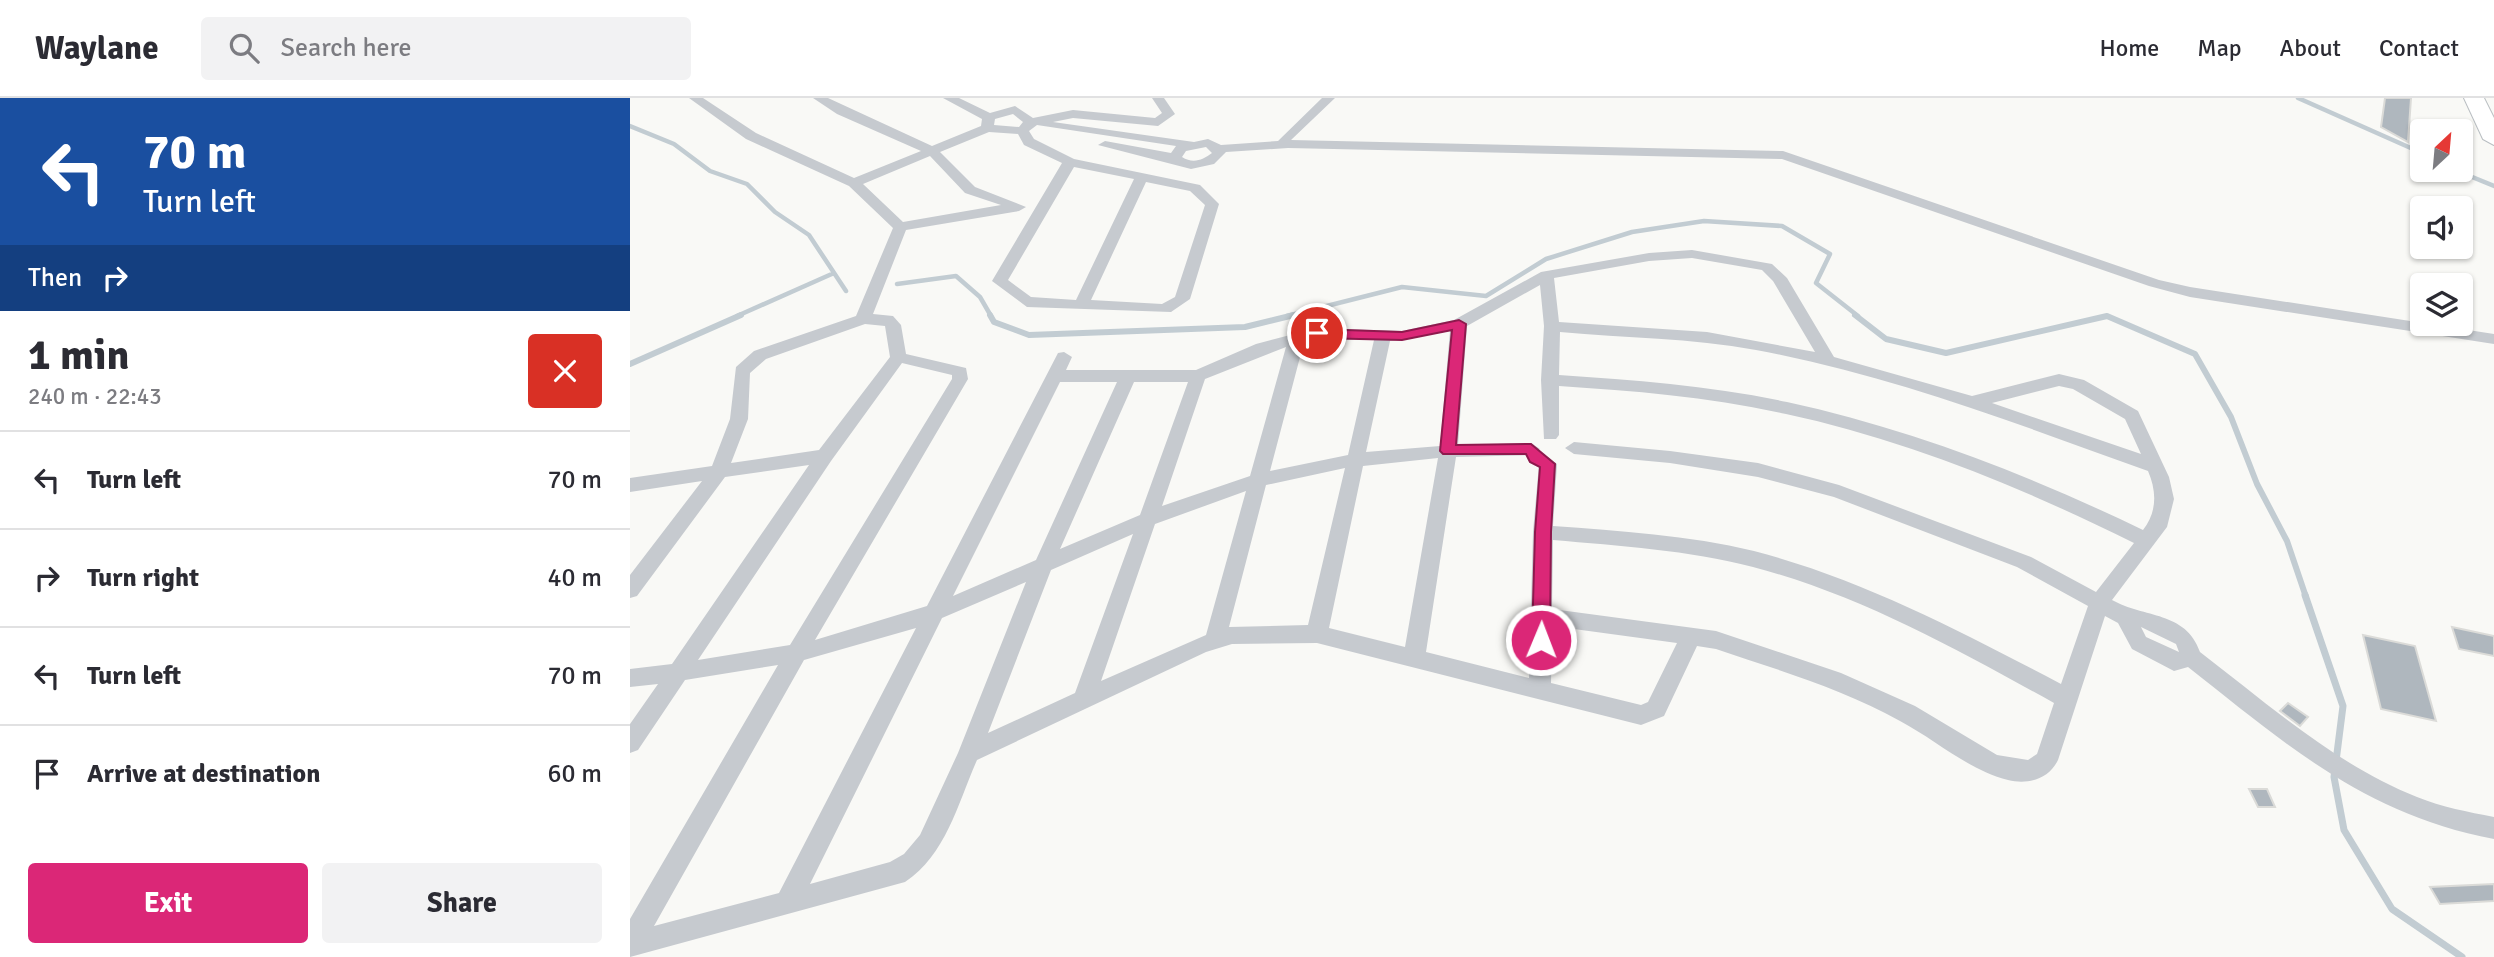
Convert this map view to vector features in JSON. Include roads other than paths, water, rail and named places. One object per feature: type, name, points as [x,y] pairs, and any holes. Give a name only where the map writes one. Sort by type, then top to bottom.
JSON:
[{"type":"main road","points":[[2474,98],[2494,139]]},
{"type":"street","points":[[695,98],[751,136],[854,183],[900,227]]},
{"type":"street","points":[[819,98],[841,111],[932,151],[970,190],[1019,207]]},
{"type":"street","points":[[949,98],[988,122],[1189,144],[1208,143],[1219,149],[1288,144],[1783,155],[2154,283],[2190,292],[2494,339]]},
{"type":"street","points":[[854,183],[932,151],[1015,110],[1023,98]]},
{"type":"street","points":[[1027,127],[1073,114],[1158,122],[1169,114],[1158,98]]},
{"type":"street","points":[[1288,144],[1284,140],[1329,98]]},
{"type":"street","points":[[1015,110],[1027,127],[1029,142],[1070,163],[1195,188],[1212,204],[1182,299],[1166,309],[1027,302],[1000,281],[1070,163]]},
{"type":"street","points":[[1058,128],[1100,144],[1175,158],[1186,164],[1214,159],[1219,149]]},
{"type":"street","points":[[1175,158],[1176,153],[1189,144]]},
{"type":"street","points":[[1082,304],[1142,177]]},
{"type":"street","points":[[900,227],[1046,203]]},
{"type":"street","points":[[863,320],[900,227]]},
{"type":"street","points":[[788,901],[1060,367],[1128,376],[1198,376],[1262,348],[1317,333],[1402,336],[1459,324],[1546,275],[1649,257],[1692,254],[1767,267],[1779,278],[1828,359]]},
{"type":"street","points":[[1546,275],[1552,326],[1550,435]]},
{"type":"street","points":[[630,590],[719,472],[739,419],[742,370],[760,355],[863,320],[887,318],[892,325],[898,357],[825,456],[630,743]]},
{"type":"street","points":[[1414,660],[1448,451],[1459,324]]},
{"type":"street","points":[[1552,326],[1677,334],[1756,344],[1828,359],[1975,401],[2154,466]]},
{"type":"street","points":[[1215,640],[1297,337]]},
{"type":"street","points":[[1317,634],[1353,461],[1383,337]]},
{"type":"street","points":[[630,945],[797,652],[960,379],[960,372],[898,357]]},
{"type":"street","points":[[630,945],[896,873],[912,862],[929,843],[969,753],[1034,586],[1047,563],[1128,376]]},
{"type":"street","points":[[1085,697],[1198,376]]},
{"type":"street","points":[[1549,380],[1660,387],[1786,408],[1919,444],[2059,496],[2146,540]]},
{"type":"street","points":[[1541,616],[1716,640],[1833,680],[1907,713],[1990,763],[2010,769],[2032,771],[2046,760],[2099,603],[2160,522],[2165,499],[2160,477],[2132,415],[2078,384],[2059,380],[1975,401]]},
{"type":"street","points":[[1531,449],[1535,441],[1550,435],[1563,436],[1574,448],[1670,457],[1745,468],[1839,492],[2024,562],[2125,617],[2139,643],[2174,662],[2191,657],[2304,743],[2386,796],[2433,815],[2494,828]]},
{"type":"street","points":[[1531,449],[1536,459],[1548,464],[1567,460],[1574,448]]},
{"type":"street","points":[[630,678],[677,673],[834,645],[934,613],[1146,519],[1259,480],[1391,453],[1531,449]]},
{"type":"street","points":[[630,485],[825,456]]},
{"type":"street","points":[[1540,689],[1543,532],[1548,464]]},
{"type":"street","points":[[1543,532],[1675,543],[1754,559],[1855,592],[1932,625],[2067,699]]},
{"type":"street","points":[[969,753],[1085,697],[1232,635],[1317,634],[1641,715],[1656,709],[1691,637]]},
{"type":"waterway","points":[[2298,98],[2410,148]]},
{"type":"waterway","points":[[630,126],[674,144],[710,171],[747,184],[775,212],[809,235],[846,291]]},
{"type":"waterway","points":[[2473,177],[2494,186]]},
{"type":"waterway","points":[[1287,316],[1402,287],[1486,296],[1546,259],[1632,232],[1704,221],[1782,226],[1830,254],[1816,283],[1858,316]]},
{"type":"waterway","points":[[737,316],[834,273]]},
{"type":"waterway","points":[[897,284],[956,276],[980,297],[991,316]]},
{"type":"waterway","points":[[630,364],[741,315]]},
{"type":"waterway","points":[[990,315],[994,322],[1029,335],[1245,327],[1294,315]]},
{"type":"waterway","points":[[1855,315],[1886,339],[1946,353],[2107,316],[2195,354],[2231,417],[2257,484],[2287,541],[2306,597]]},
{"type":"waterway","points":[[2305,595],[2343,706],[2334,777],[2344,830],[2392,909],[2462,957]]}]
